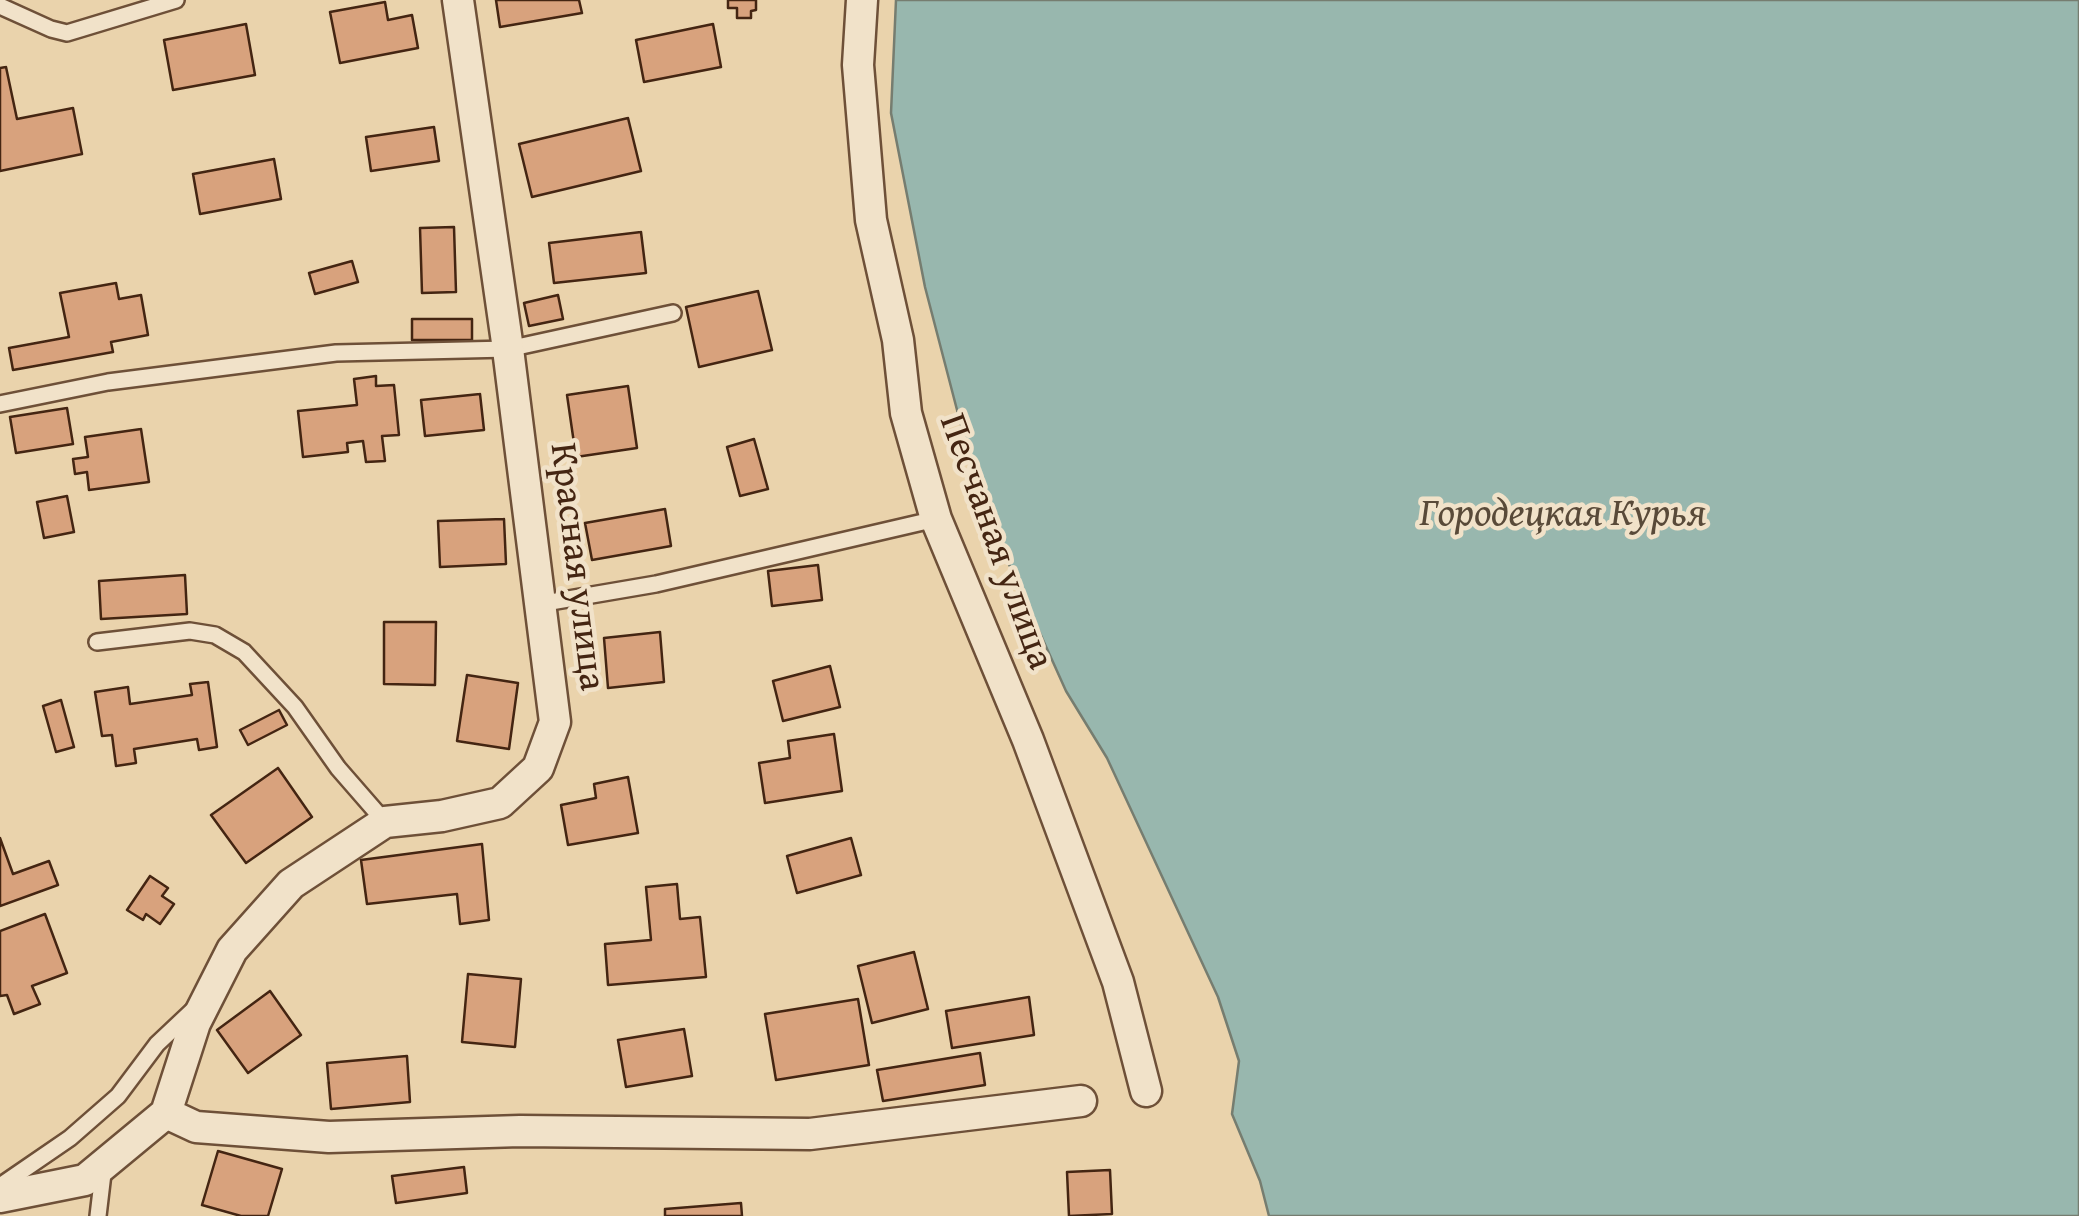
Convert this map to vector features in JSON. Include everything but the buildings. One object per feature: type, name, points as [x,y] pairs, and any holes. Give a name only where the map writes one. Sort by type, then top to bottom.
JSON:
[{"type":"street","name":"Красная улица","points":[[166,1112],[195,1023],[232,950],[291,884],[385,822],[442,816],[500,803],[538,768],[555,722],[508,348],[458,0]]},
{"type":"street","name":"Песчаная улица","points":[[862,0],[858,65],[871,220],[898,340],[906,413],[936,519],[1028,740],[1118,982],[1146,1091]]},
{"type":"street","points":[[0,1197],[85,1180],[166,1112],[196,1127],[329,1137],[520,1131],[810,1134],[1081,1101]]},
{"type":"lane","points":[[0,6],[50,30],[66,33],[176,0]]},
{"type":"lane","points":[[0,404],[108,382],[336,352],[508,348],[672,312]]},
{"type":"lane","points":[[539,604],[656,584],[936,519]]},
{"type":"lane","points":[[98,642],[190,631],[215,636],[244,652],[294,707],[338,768],[385,822]]},
{"type":"lane","points":[[0,1186],[70,1138],[118,1096],[157,1044],[210,994]]},
{"type":"lane","points":[[98,1216],[104,1164]]},
{"type":"water","name":"Городецкая Курья","points":[[896,0],[2079,0],[2079,1216],[1269,1216],[1260,1181],[1232,1114],[1239,1061],[1218,997],[1107,758],[1066,691],[981,502],[925,287],[891,113]]}]
